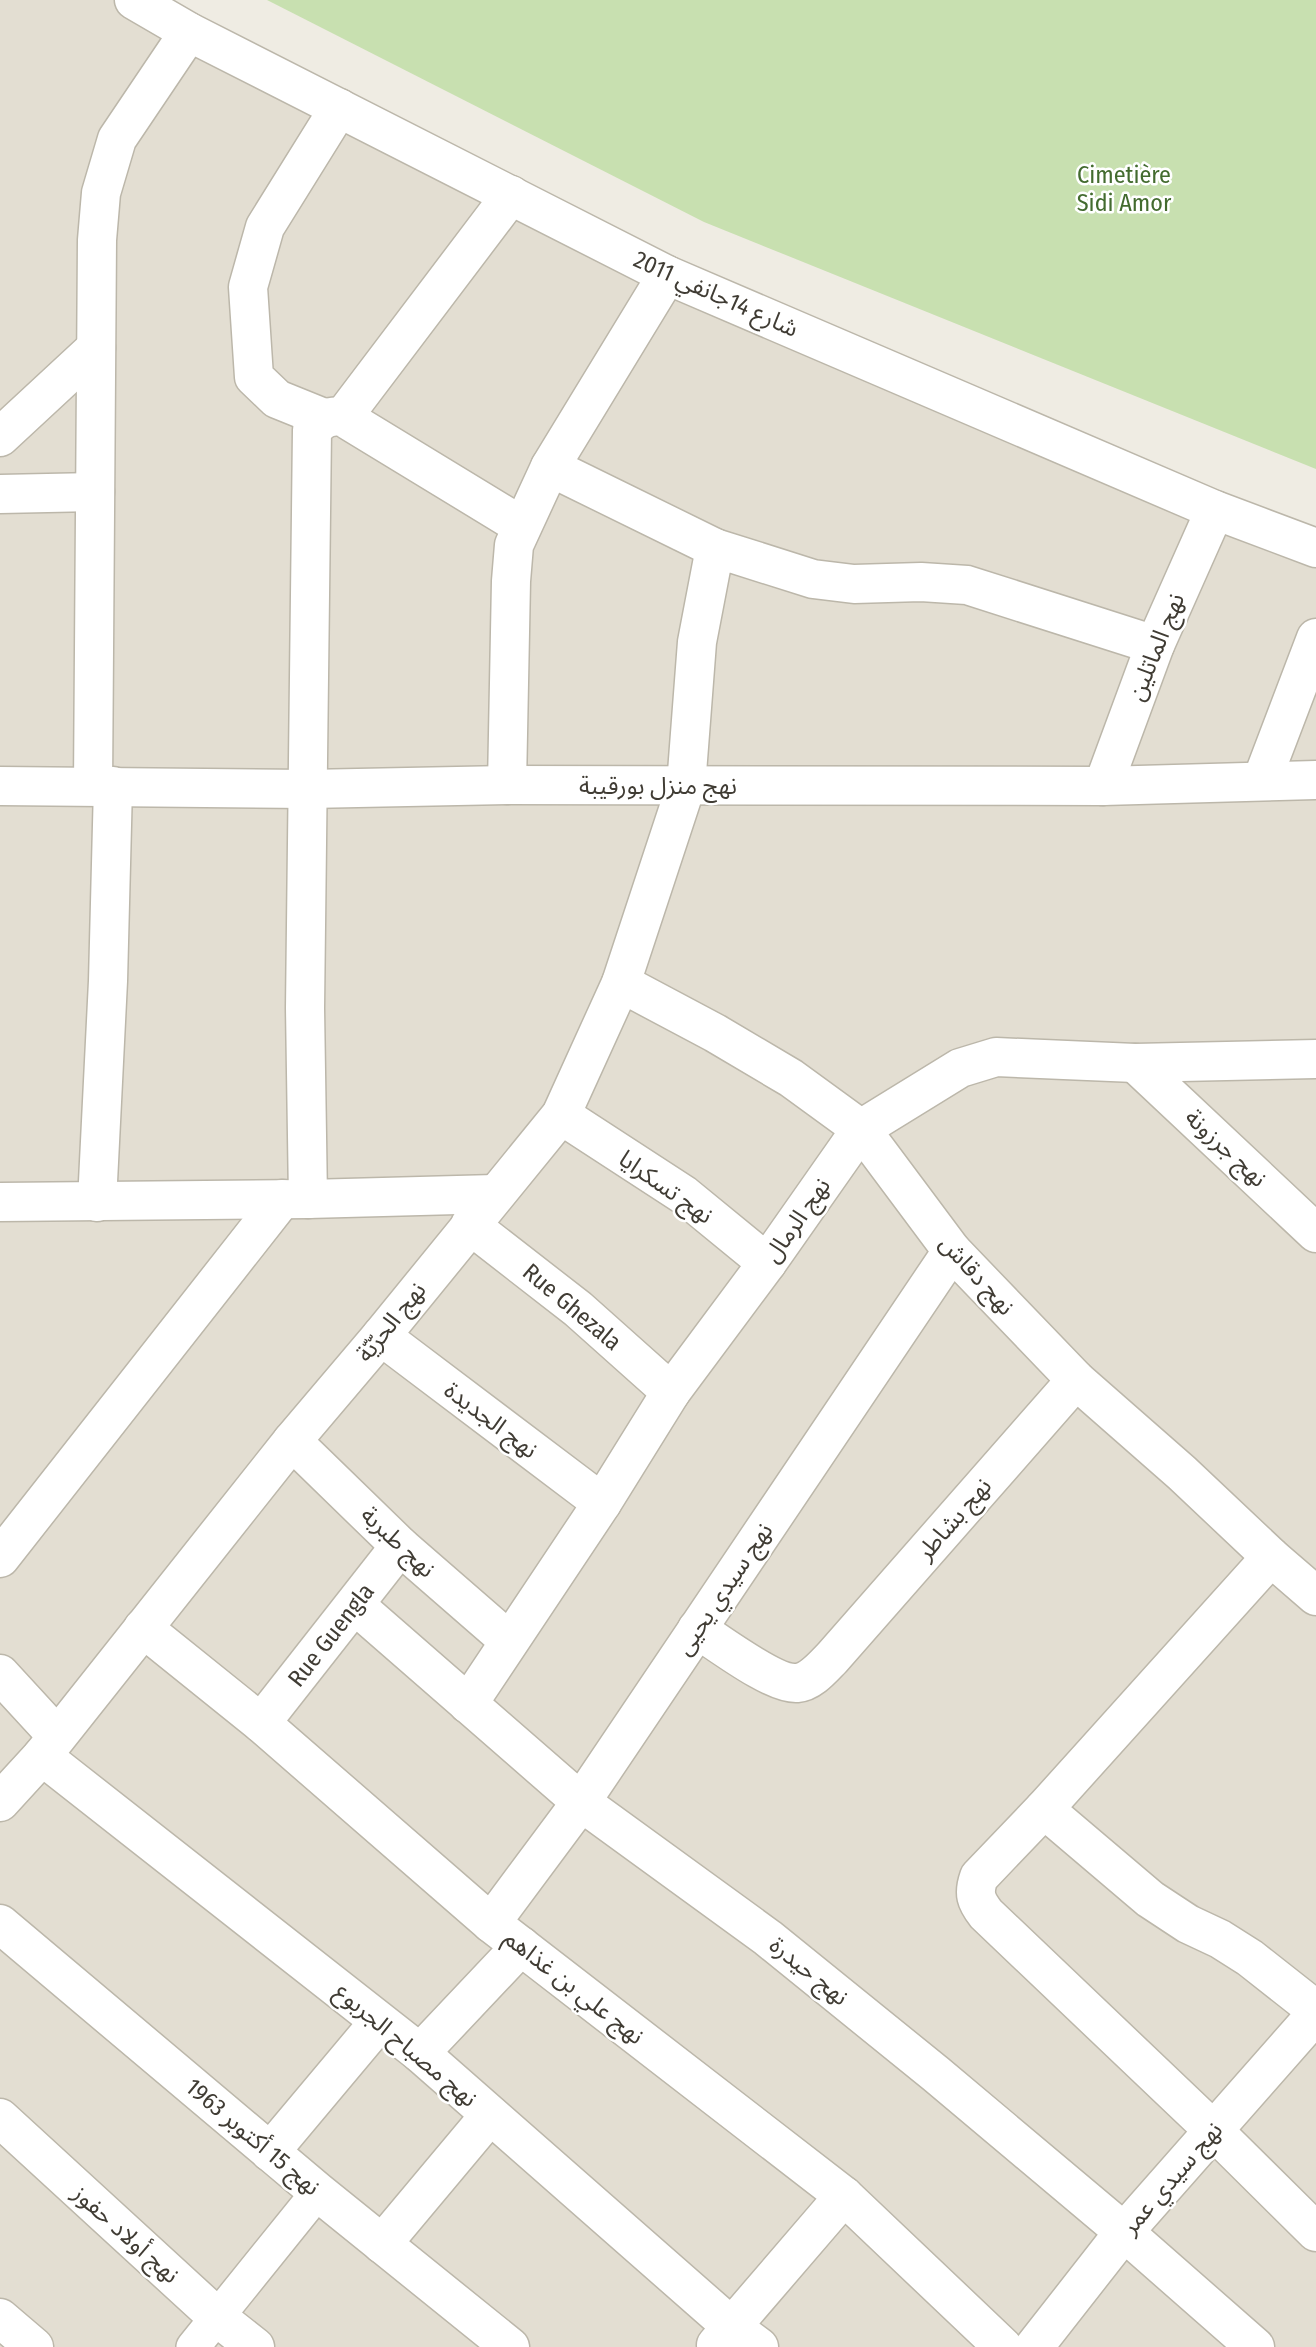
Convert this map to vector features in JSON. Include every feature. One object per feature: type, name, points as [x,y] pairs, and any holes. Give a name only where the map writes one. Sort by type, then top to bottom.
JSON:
[{"type":"street","name":"شارع 14جانفي 2011","points":[[134,0],[188,32],[667,275],[1215,510],[1316,548]]},
{"type":"street","points":[[97,1202],[108,981],[95,492],[99,216],[102,193],[117,139],[188,32]]},
{"type":"street","points":[[339,108],[265,227],[248,287],[254,377],[278,398],[333,418],[522,526]]},
{"type":"street","points":[[0,1558],[295,1199],[305,1008],[312,430],[333,418],[511,195]]},
{"type":"street","points":[[506,785],[514,545],[550,467],[667,275]]},
{"type":"street","points":[[0,437],[96,348]]},
{"type":"street","points":[[550,467],[715,548],[813,579],[854,584],[921,582],[967,585],[1155,645]]},
{"type":"street","points":[[0,494],[95,492]]},
{"type":"street","name":"نهج الماتلين","points":[[1102,786],[1155,645],[1215,510]]},
{"type":"street","name":"نهج الحرّيّة","points":[[0,1802],[50,1746],[292,1441],[561,1115],[621,983],[686,786],[697,642],[715,548]]},
{"type":"street","points":[[1262,780],[1316,638]]},
{"type":"street","name":"نهج منزل بورقيبة","points":[[0,786],[308,789],[506,785],[1102,786],[1316,780]]},
{"type":"street","name":"نهج دقاش","points":[[621,983],[715,1032],[791,1078],[861,1129],[952,1251],[1076,1380],[1182,1472],[1316,1596]]},
{"type":"street","name":"نهج الرمال","points":[[468,1704],[508,1640],[602,1503],[671,1392],[767,1263],[861,1129],[923,1088],[960,1068],[996,1057],[1135,1063],[1316,1059]]},
{"type":"street","name":"نهج جرزونة","points":[[1135,1063],[1316,1233]]},
{"type":"street","name":"نهج تسكرايا","points":[[561,1115],[684,1195],[767,1263]]},
{"type":"street","points":[[0,1202],[495,1194]]},
{"type":"street","name":"Rue Ghezala","points":[[470,1224],[578,1309],[671,1392]]},
{"type":"street","name":"نهج سيدي يحيى","points":[[420,2053],[506,1935],[581,1802],[952,1251]]},
{"type":"street","name":"نهج الجديدة","points":[[381,1336],[602,1503]]},
{"type":"street","name":"نهج بشاطر","points":[[697,1629],[780,1682],[799,1684],[814,1675],[832,1658],[1076,1380]]},
{"type":"street","name":"نهج طبربة","points":[[292,1441],[400,1546],[508,1640]]},
{"type":"street","name":"Rue Guengla","points":[[261,1723],[400,1546]]},
{"type":"street","points":[[1271,1557],[1044,1809],[979,1877],[974,1890],[976,1901],[986,1914],[1214,2131],[1311,2217]]},
{"type":"street","name":"نهج حيدرة","points":[[355,1605],[581,1802],[768,1938],[936,2074],[1124,2232],[1255,2347]]},
{"type":"street","name":"نهج علي بن غذاهم","points":[[143,1628],[261,1723],[506,1935],[844,2196],[1003,2347]]},
{"type":"street","name":"نهج مصباح الجربوع","points":[[0,1674],[50,1746],[379,2022],[420,2053],[735,2340]]},
{"type":"street","points":[[1044,1809],[1150,1899],[1188,1924],[1220,1939],[1250,1958],[1316,2012]]},
{"type":"street","name":"نهج 15 أكتوبر 1963","points":[[0,1924],[318,2192],[510,2347]]},
{"type":"street","name":"نهج سيدي عمر","points":[[1034,2347],[1124,2232],[1316,2012]]},
{"type":"street","points":[[270,2152],[379,2022]]},
{"type":"street","points":[[382,2244],[490,2115]]},
{"type":"street","name":"نهج أولاد حفوز","points":[[0,2118],[217,2317],[255,2347]]},
{"type":"street","points":[[192,2347],[318,2192]]},
{"type":"street","points":[[735,2340],[844,2196]]},
{"type":"street","points":[[0,2318],[34,2347]]},
{"type":"shaded area","points":[[0,0],[124,0],[661,273],[1316,539],[1316,2347],[0,2347]]},
{"type":"green space","name":"Cimetière Sidi Amor","points":[[267,0],[1316,0],[1316,469],[704,222]]}]
